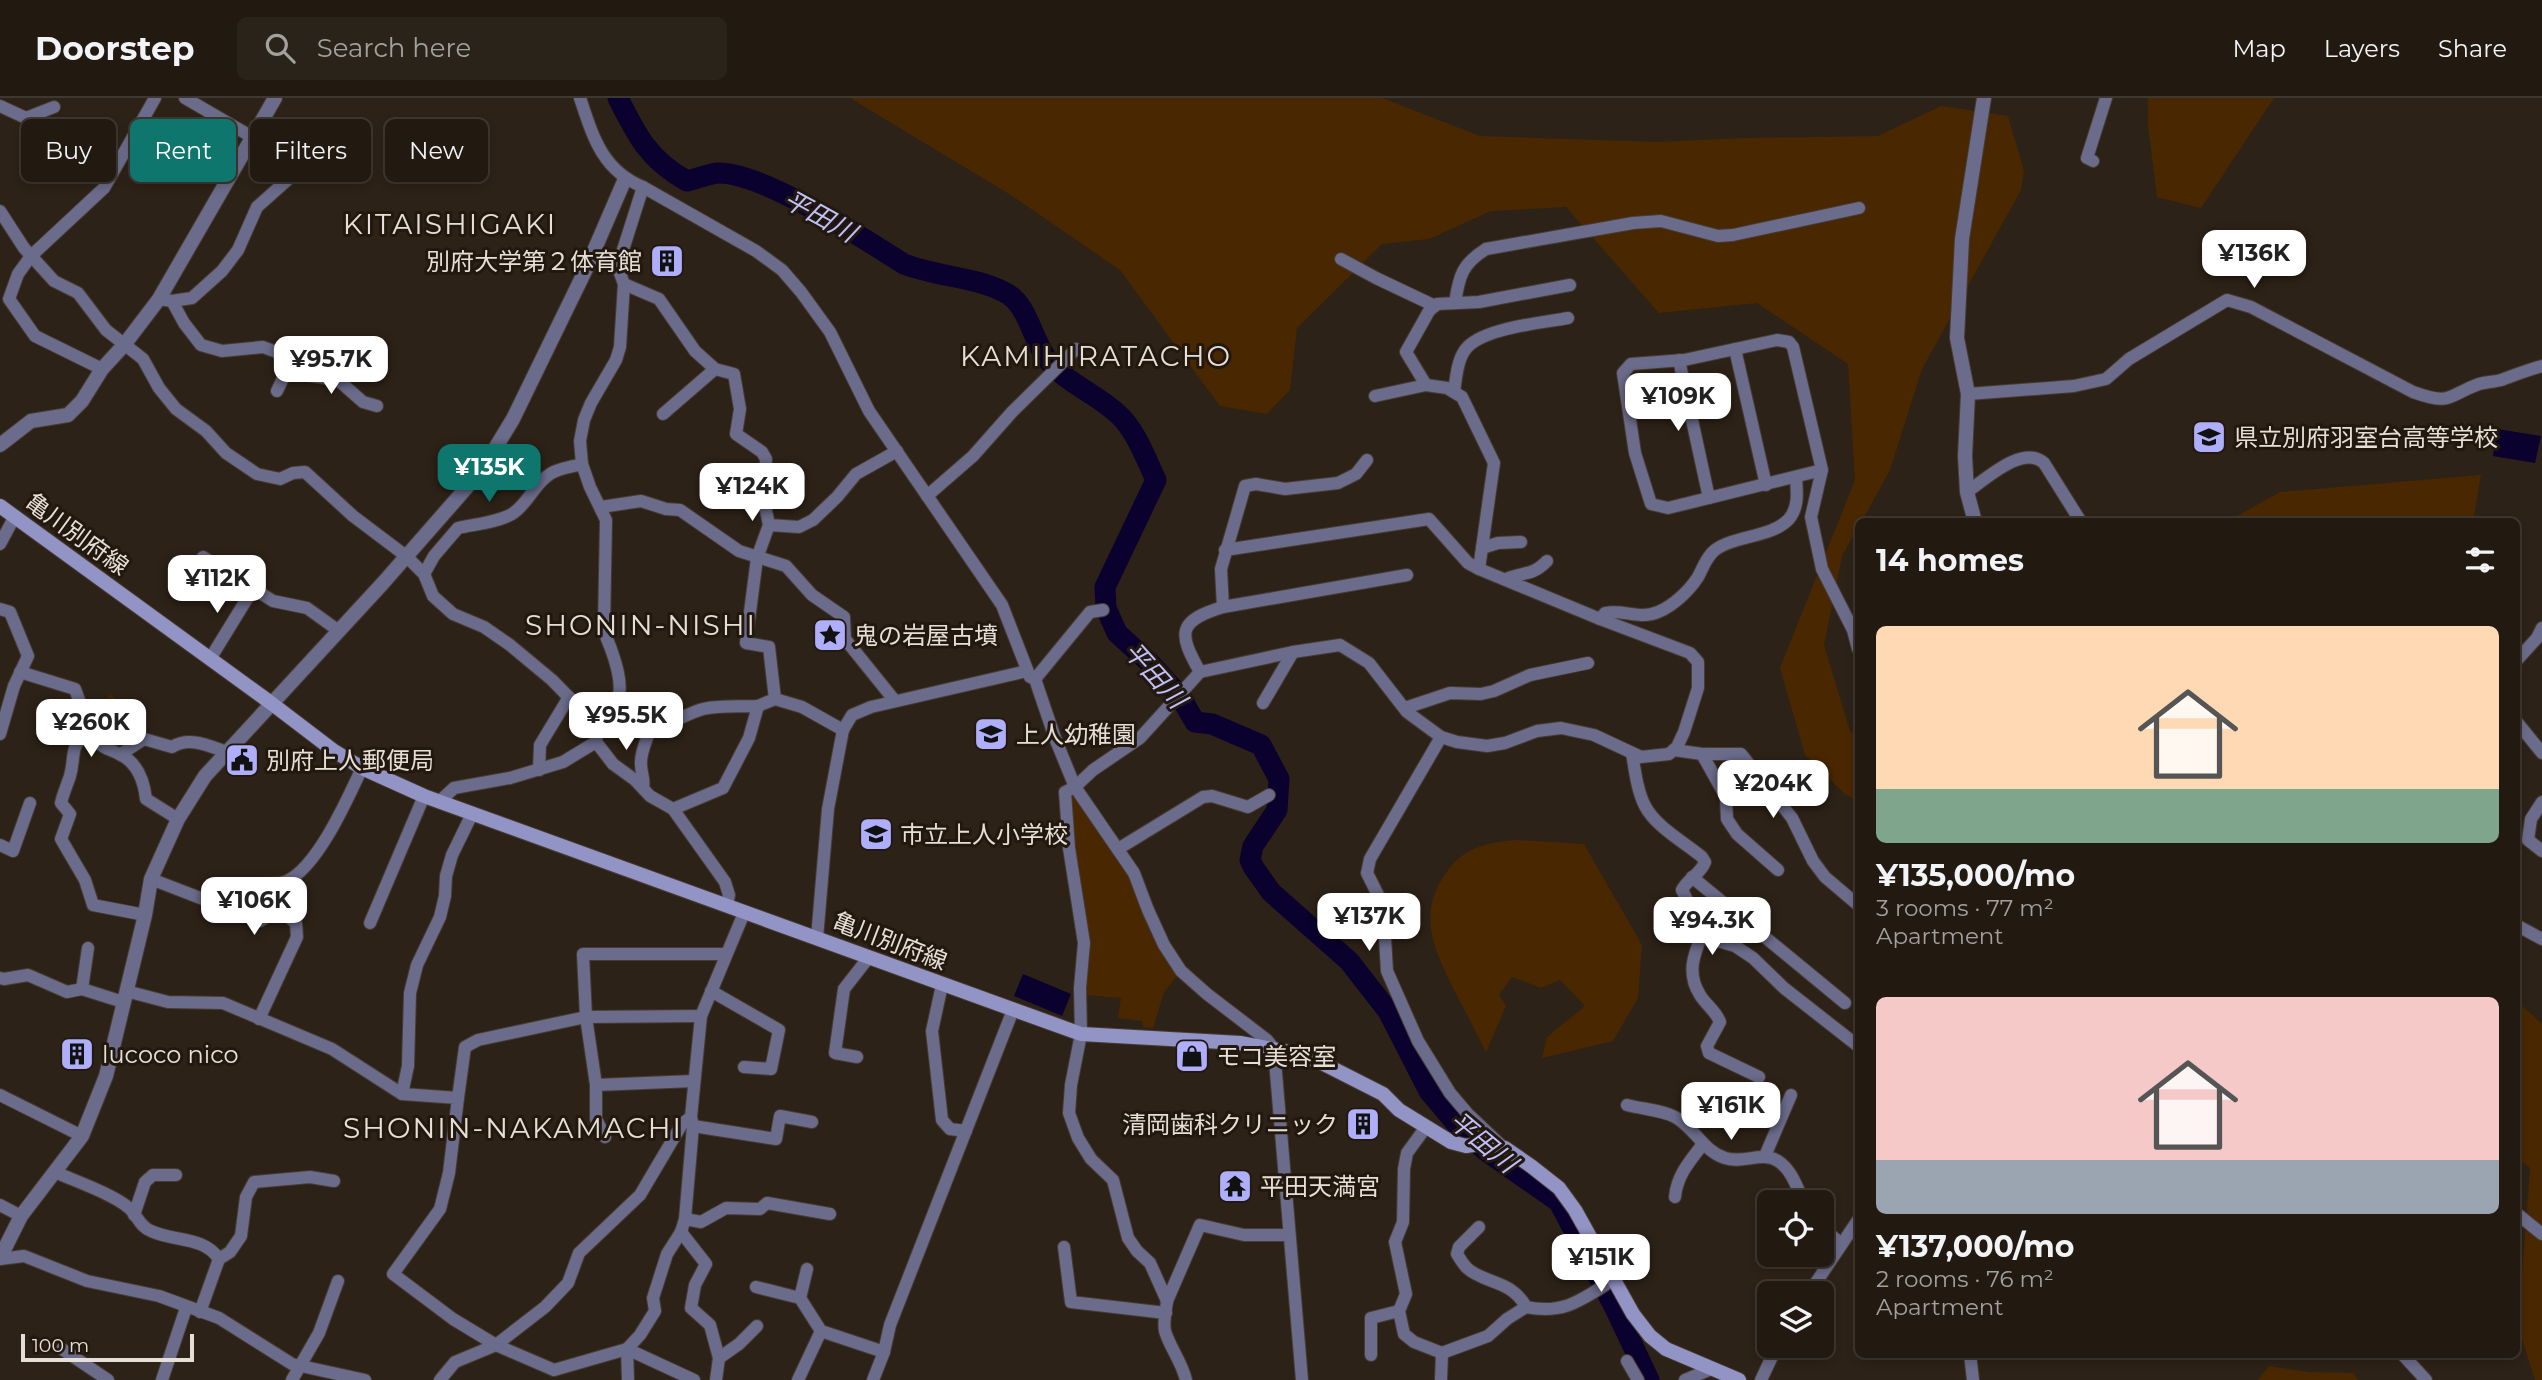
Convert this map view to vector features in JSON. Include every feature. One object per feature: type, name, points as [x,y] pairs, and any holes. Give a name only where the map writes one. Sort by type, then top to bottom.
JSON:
[{"type":"main road","name":"亀川別府線","points":[[0,506],[334,751],[362,768],[424,796],[1082,1034],[1240,1042],[1300,1054],[1360,1080],[1383,1094],[1399,1110],[1451,1142],[1466,1146],[1485,1143],[1505,1148],[1559,1188],[1575,1210],[1611,1282],[1650,1336],[1666,1349],[1739,1380]]},
{"type":"street","points":[[102,369],[35,336],[12,307],[9,299],[18,274],[31,256],[104,188],[155,98]]},
{"type":"street","points":[[185,98],[250,135]]},
{"type":"street","points":[[262,119],[275,98]]},
{"type":"street","points":[[580,98],[603,156],[625,179],[755,251],[782,270],[830,332],[869,411],[1002,605],[1075,787],[1134,873],[1147,911],[1164,945],[1181,971],[1268,1040],[1274,1049],[1302,1380]]},
{"type":"street","points":[[1974,518],[1968,492],[1965,456],[1968,394],[1957,338],[1962,239],[1984,98]]},
{"type":"street","points":[[2093,161],[2087,158],[2106,98]]},
{"type":"street","points":[[0,106],[26,118],[54,107]]},
{"type":"street","points":[[0,445],[31,421],[68,415],[82,401],[102,369],[166,300],[250,138]]},
{"type":"street","points":[[0,1259],[21,1216],[82,1136],[106,1076],[145,915],[151,879],[178,819],[205,776],[456,502],[488,459],[513,419],[625,179]]},
{"type":"street","points":[[166,300],[192,298],[222,271],[238,250],[257,207],[285,182]]},
{"type":"street","points":[[622,253],[643,187]]},
{"type":"street","points":[[1455,303],[1460,277],[1468,260],[1486,249],[1633,223],[1661,221],[1718,236],[1733,235],[1859,208]]},
{"type":"street","points":[[0,211],[14,234],[54,281],[78,293],[106,330],[143,359],[159,388],[176,410],[206,431],[226,453],[257,474],[281,478],[305,471],[353,516],[406,556],[424,575],[433,596],[453,614],[484,627],[535,664],[598,727]]},
{"type":"street","points":[[592,254],[618,268],[624,284],[620,347],[616,360],[591,403],[580,441],[582,464],[593,498],[606,520],[604,627],[616,661],[619,679],[619,699],[613,713],[598,727],[596,742],[613,764],[650,796],[673,809],[725,882],[729,895],[727,906]]},
{"type":"street","points":[[1341,258],[1435,306]]},
{"type":"street","points":[[624,284],[659,299],[695,351],[715,369],[734,374],[740,409],[736,434],[762,452],[766,459],[764,500],[769,526],[757,558],[746,643],[769,647],[775,699]]},
{"type":"street","points":[[1426,385],[1406,352],[1429,311],[1435,306],[1479,302],[1570,285]]},
{"type":"street","points":[[166,300],[201,345],[222,351],[263,347],[279,353],[286,372],[278,391]]},
{"type":"street","points":[[1968,394],[2074,386],[2106,379],[2129,359],[2227,300],[2251,307],[2413,392],[2432,399],[2451,398],[2480,384],[2499,381],[2519,371],[2542,366]]},
{"type":"street","points":[[1454,392],[1461,357],[1466,347],[1475,340],[1493,333],[1568,318]]},
{"type":"street","points":[[1822,470],[1668,508],[1651,504],[1635,453],[1623,373],[1626,367],[1631,364],[1679,360],[1777,341],[1789,342],[1793,347],[1822,470],[1811,517],[1822,569],[1855,638]]},
{"type":"street","points":[[927,496],[973,456],[1012,412],[1076,349]]},
{"type":"street","points":[[1735,349],[1766,485]]},
{"type":"street","points":[[1679,360],[1709,498]]},
{"type":"street","points":[[663,414],[715,369]]},
{"type":"street","points":[[286,372],[338,380],[363,402],[377,406]]},
{"type":"street","points":[[1375,396],[1426,385],[1447,388],[1462,397],[1494,463],[1479,569]]},
{"type":"street","points":[[769,526],[799,527],[813,520],[838,497],[856,474],[897,451]]},
{"type":"street","points":[[1968,492],[2005,465],[2028,457],[2037,457],[2044,463],[2078,518]]},
{"type":"street","points":[[1223,607],[1221,569],[1245,486],[1256,484],[1285,489],[1338,483],[1356,474],[1367,460]]},
{"type":"street","points":[[424,575],[434,556],[458,528],[509,516],[523,506],[543,479],[553,471],[582,464]]},
{"type":"street","points":[[1600,619],[1605,612],[1617,611],[1644,617],[1660,612],[1675,602],[1691,587],[1716,549],[1776,527],[1788,519],[1798,499],[1796,478]]},
{"type":"street","points":[[600,507],[640,501],[680,510],[729,545],[757,558],[786,566],[812,595],[844,618],[845,639],[895,701]]},
{"type":"street","points":[[0,544],[15,516]]},
{"type":"street","points":[[1166,1307],[1150,1263],[1128,1238],[1113,1180],[1091,1159],[1078,1138],[1069,1113],[1071,1085],[1082,1034],[1080,988],[1084,943],[1069,848],[1065,792],[1140,738],[1200,672],[1293,652],[1340,645],[1369,663],[1405,708],[1441,737],[1488,746],[1505,743],[1537,731],[1561,728],[1594,735],[1641,757],[1670,754],[1684,732],[1698,688],[1698,662],[1690,653],[1479,569],[1468,563],[1429,519],[1225,550]]},
{"type":"street","points":[[1482,548],[1498,543],[1521,542]]},
{"type":"street","points":[[203,557],[273,601],[307,608],[339,631]]},
{"type":"street","points":[[1506,579],[1534,572],[1547,561]]},
{"type":"street","points":[[1200,672],[1188,650],[1186,631],[1190,621],[1198,615],[1223,607],[1407,575]]},
{"type":"street","points":[[210,659],[253,589]]},
{"type":"street","points":[[0,609],[10,612],[28,656],[14,686],[0,734]]},
{"type":"street","points":[[817,938],[828,809],[843,730],[852,715],[895,701],[1031,675],[1090,612],[1103,610]]},
{"type":"street","points":[[2520,656],[2537,638],[2542,628]]},
{"type":"street","points":[[1263,703],[1293,652]]},
{"type":"street","points":[[1405,708],[1450,693],[1481,694],[1494,691],[1530,675],[1588,663]]},
{"type":"street","points":[[20,672],[75,689],[90,731],[107,751],[121,754],[139,772],[145,784],[146,799],[178,819]]},
{"type":"street","points":[[539,770],[540,745],[569,697]]},
{"type":"street","points":[[613,713],[629,720],[670,722],[701,709],[758,706],[775,699],[802,707],[843,730]]},
{"type":"street","points":[[673,809],[723,788],[749,737],[758,706]]},
{"type":"street","points":[[643,788],[645,778],[641,765],[642,752],[652,723]]},
{"type":"street","points":[[2520,725],[2542,753]]},
{"type":"street","points":[[90,731],[78,739],[73,750],[71,773],[61,803],[70,814],[61,839],[85,880],[93,905],[145,915]]},
{"type":"street","points":[[1441,737],[1370,859],[1367,873],[1382,905],[1387,971],[1418,1041],[1467,1113],[1505,1148]]},
{"type":"street","points":[[121,754],[144,738],[172,747],[179,743],[202,743],[227,752]]},
{"type":"street","points":[[440,802],[454,788],[539,770],[563,762],[596,742]]},
{"type":"street","points":[[1674,750],[1702,754],[1741,754],[1792,818],[1813,861],[1825,877],[1855,902]]},
{"type":"street","points":[[1632,753],[1644,805],[1653,817],[1705,862],[1702,869],[1687,881],[1682,890],[1703,932],[1711,939],[1735,946],[1753,958],[1784,988],[1855,1044]]},
{"type":"street","points":[[1702,754],[1726,797],[1727,819],[1732,827],[1778,870]]},
{"type":"street","points":[[233,911],[245,888],[260,883],[278,884],[308,867],[334,826],[362,768]]},
{"type":"street","points":[[1118,849],[1203,797],[1212,796],[1248,807],[1269,795]]},
{"type":"street","points":[[370,923],[424,796]]},
{"type":"street","points":[[2542,802],[2531,819],[2528,841],[2542,851]]},
{"type":"street","points":[[0,845],[13,851],[30,803]]},
{"type":"street","points":[[402,1094],[408,1066],[410,993],[417,965],[440,917],[452,855],[472,814]]},
{"type":"street","points":[[1692,877],[1845,1003]]},
{"type":"street","points":[[151,879],[260,921],[279,909],[296,923],[297,937],[259,1019]]},
{"type":"street","points":[[701,1016],[586,1017],[478,1040],[465,1046],[449,1173],[440,1209],[393,1274],[453,1318],[496,1345],[554,1375],[627,1349],[640,1335],[655,1311],[653,1298],[667,1254],[681,1233],[685,1219],[701,1016],[744,912]]},
{"type":"street","points":[[2520,927],[2542,939]]},
{"type":"street","points":[[1703,932],[1693,956],[1692,976],[1700,995],[1720,1022],[1707,1046],[1709,1053],[1759,1077]]},
{"type":"street","points":[[82,989],[88,948]]},
{"type":"street","points":[[605,1137],[596,1119],[596,1086],[586,1017],[583,954],[726,954]]},
{"type":"street","points":[[858,1057],[835,1053],[844,989],[869,957]]},
{"type":"street","points":[[1,982],[28,975],[67,992],[82,989],[168,1002],[223,1003],[332,1049],[402,1094],[458,1098]]},
{"type":"street","points":[[942,985],[932,1031],[942,1120],[950,1129],[966,1131]]},
{"type":"street","points":[[711,991],[779,1030],[771,1069],[744,1067]]},
{"type":"street","points":[[873,1380],[884,1352],[890,1325],[1013,1010]]},
{"type":"street","points":[[596,1086],[694,1081]]},
{"type":"street","points":[[0,1095],[82,1136]]},
{"type":"street","points":[[1765,1156],[1791,1095]]},
{"type":"street","points":[[1627,1105],[1674,1116],[1691,1128],[1709,1151],[1726,1158],[1742,1161],[1765,1156],[1778,1161],[1788,1170],[1798,1190]]},
{"type":"street","points":[[440,1380],[455,1362],[496,1345],[545,1307],[568,1283],[579,1253],[640,1195],[682,1124],[692,1121],[776,1139],[780,1116],[812,1122]]},
{"type":"street","points":[[1426,1127],[1408,1153],[1404,1169],[1403,1222],[1395,1242],[1406,1294],[1399,1311],[1404,1334],[1414,1342],[1442,1353],[1488,1336],[1526,1307],[1544,1311],[1571,1306],[1611,1282]]},
{"type":"street","points":[[1675,1197],[1676,1185],[1684,1169],[1703,1144]]},
{"type":"street","points":[[55,1172],[127,1207],[139,1224],[153,1233],[201,1244],[213,1249],[219,1259]]},
{"type":"street","points":[[134,1214],[145,1182],[153,1175],[176,1175]]},
{"type":"street","points":[[200,1312],[219,1259],[230,1252],[241,1236],[246,1197],[254,1182],[310,1177],[334,1181]]},
{"type":"street","points":[[685,1219],[701,1222],[726,1208],[760,1209],[767,1203],[830,1214]]},
{"type":"street","points":[[0,1205],[21,1216]]},
{"type":"street","points":[[2520,1216],[2542,1234]]},
{"type":"street","points":[[1817,1281],[1855,1224]]},
{"type":"street","points":[[1186,1380],[1182,1365],[1164,1329],[1166,1307],[1200,1225],[1244,1235],[1289,1235]]},
{"type":"street","points":[[1479,1227],[1459,1247],[1457,1254],[1466,1268],[1506,1287],[1522,1299],[1526,1307]]},
{"type":"street","points":[[681,1233],[706,1264],[695,1285],[691,1308],[710,1325],[719,1358],[716,1380]]},
{"type":"street","points":[[1834,1238],[1841,1244]]},
{"type":"street","points":[[1064,1247],[1071,1302],[1166,1307]]},
{"type":"street","points":[[0,1259],[24,1256],[88,1281],[159,1296],[219,1318],[299,1367],[365,1380]]},
{"type":"street","points":[[800,1298],[807,1269]]},
{"type":"street","points":[[292,1380],[319,1333],[338,1281]]},
{"type":"street","points":[[756,1287],[800,1298],[821,1331],[884,1352]]},
{"type":"street","points":[[162,1380],[186,1308]]},
{"type":"street","points":[[1371,1355],[1371,1318],[1399,1311]]},
{"type":"street","points":[[719,1358],[739,1344],[757,1326]]},
{"type":"street","points":[[799,1380],[821,1331]]},
{"type":"street","points":[[62,1349],[108,1380]]},
{"type":"street","points":[[627,1349],[628,1380]]},
{"type":"street","points":[[627,1349],[694,1380]]},
{"type":"street","points":[[1441,1380],[1442,1353]]},
{"type":"street","points":[[1761,1380],[1771,1358]]},
{"type":"street","points":[[1970,1358],[1973,1380]]},
{"type":"street","points":[[2406,1358],[2426,1380]]},
{"type":"street","points":[[1627,1361],[1639,1380]]},
{"type":"street","points":[[1685,1380],[1711,1369]]},
{"type":"shaded area","points":[[850,98],[1382,98],[1480,136],[1658,142],[1878,136],[1941,106],[2008,116],[2024,171],[2021,190],[1922,369],[1890,470],[1864,518],[1855,518],[1855,532],[1842,556],[1824,645],[1850,731],[1855,734],[1855,799],[1845,794],[1805,755],[1780,668],[1855,480],[1848,364],[1757,303],[1659,313],[1566,207],[1491,211],[1429,239],[1382,244],[1297,328],[1290,390],[1267,414],[1220,406],[1120,270],[1014,197]]},
{"type":"shaded area","points":[[2148,98],[2274,98],[2201,208],[2157,197],[2148,126]]},
{"type":"shaded area","points":[[2497,429],[2541,436],[2535,463],[2493,456]]},
{"type":"shaded area","points":[[2481,475],[2474,518],[2233,518],[2280,492]]},
{"type":"shaded area","points":[[110,694],[144,714],[141,722],[146,726],[143,735],[139,733],[120,747],[102,739],[91,722],[96,718],[96,713],[101,712]]},
{"type":"shaded area","points":[[1752,780],[1776,807],[1737,797],[1750,786],[1748,783]]},
{"type":"shaded area","points":[[1074,792],[1130,875],[1150,925],[1177,976],[1164,992],[1153,1028],[1143,1027],[1142,1021],[1118,1018],[1121,998],[1083,995],[1082,906],[1068,794]]},
{"type":"shaded area","points":[[1519,840],[1584,844],[1642,945],[1638,998],[1613,1041],[1542,1058],[1547,1037],[1585,1006],[1560,980],[1541,988],[1512,977],[1499,995],[1506,1006],[1486,1052],[1446,974],[1431,930],[1432,901],[1438,886],[1448,870],[1462,856],[1489,844]]},
{"type":"shaded area","points":[[1023,974],[1071,994],[1062,1016],[1014,996]]},
{"type":"shaded area","points":[[2520,1004],[2542,1024],[2542,1380],[2535,1380],[2520,1333],[2530,1168],[2520,1160]]},
{"type":"shaded area","points":[[2269,1366],[2308,1372],[2353,1373],[2358,1380],[2258,1380]]},
{"type":"waterway","name":"平田川","points":[[618,98],[631,124],[653,156],[687,181],[718,173],[760,183],[813,209],[904,264],[981,283],[1006,293],[1019,305],[1040,348],[1052,365],[1110,407],[1131,429],[1156,480],[1105,587],[1106,608],[1117,633],[1151,664],[1180,696],[1195,722],[1212,724],[1261,745],[1279,779],[1277,810],[1253,846],[1250,860],[1254,868],[1271,892],[1349,961],[1388,1011],[1429,1091],[1460,1128],[1486,1151],[1559,1202],[1614,1306],[1649,1380]]},
{"type":"place","name":"別府大学第２体育館","points":[[667,261]]},
{"type":"place","name":"県立別府羽室台高等学校","points":[[2209,437]]},
{"type":"place","name":"鬼の岩屋古墳","points":[[830,635]]},
{"type":"place","name":"上人幼稚園","points":[[991,734]]},
{"type":"place","name":"別府上人郵便局","points":[[242,760]]},
{"type":"place","name":"市立上人小学校","points":[[876,834]]},
{"type":"place","name":"lucoco nico","points":[[77,1054]]},
{"type":"place","name":"モコ美容室","points":[[1192,1056]]},
{"type":"place","name":"清岡歯科クリニック","points":[[1363,1124]]},
{"type":"place","name":"平田天満宮","points":[[1235,1186]]},
{"type":"district","name":"KITAISHIGAKI","points":[[450,224]]},
{"type":"district","name":"KAMIHIRATACHO","points":[[1096,356]]},
{"type":"district","name":"SHONIN-NISHI","points":[[641,625]]},
{"type":"district","name":"SHONIN-NAKAMACHI","points":[[513,1128]]}]
